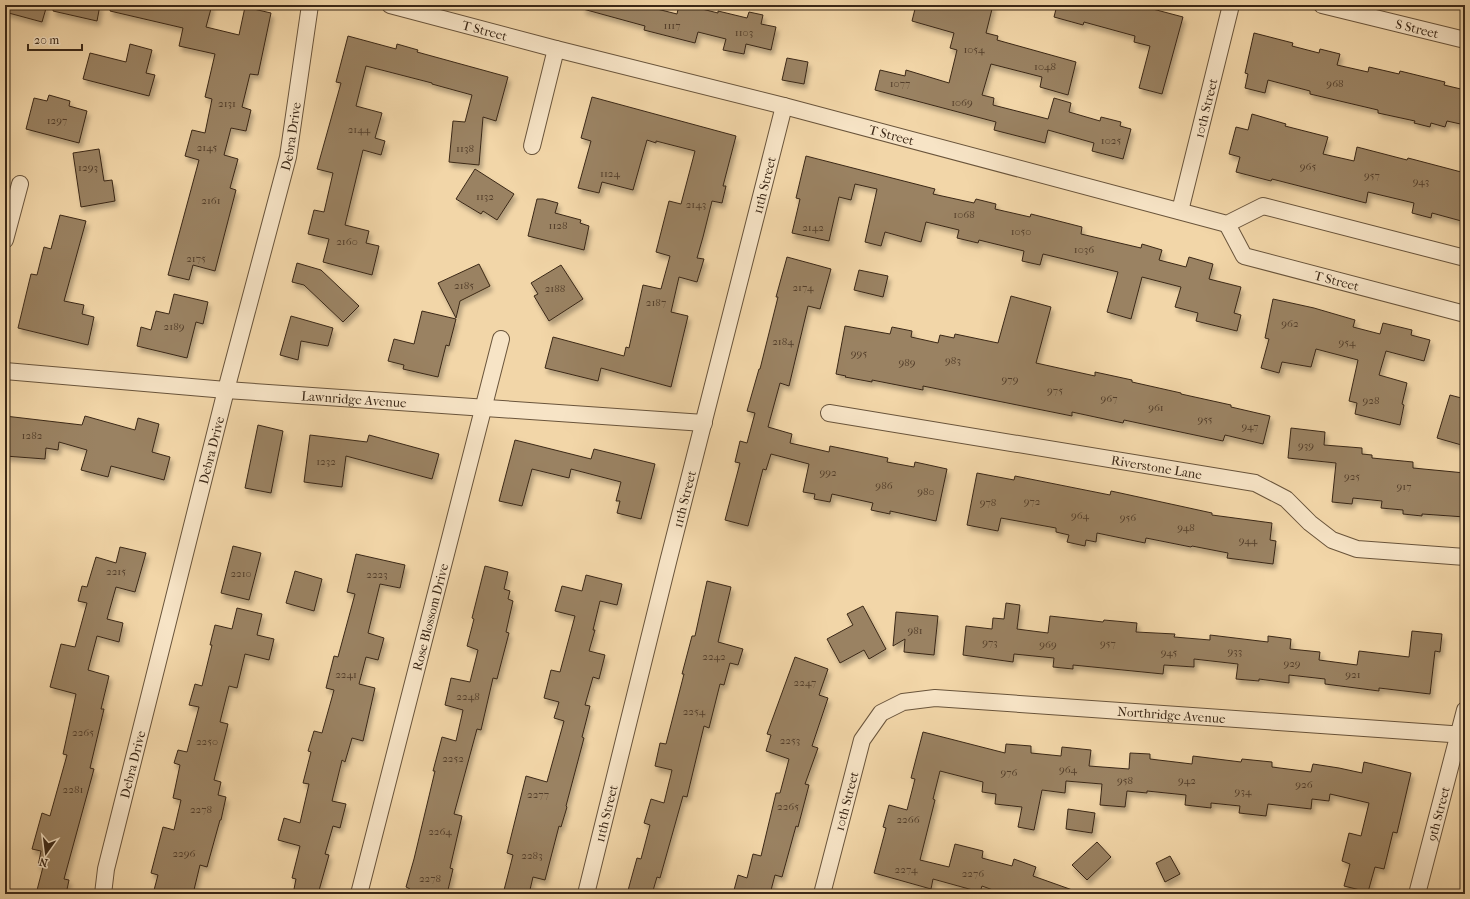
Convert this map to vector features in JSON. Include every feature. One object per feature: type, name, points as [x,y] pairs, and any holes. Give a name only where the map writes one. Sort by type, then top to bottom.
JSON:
[{"type":"street","name":"Debra Drive","points":[[103,894],[106,869],[226,390],[288,157],[310,5]]},
{"type":"street","name":"T Street","points":[[390,5],[556,49],[784,106],[1227,224],[1244,256],[1465,314]]},
{"type":"street","name":"10th Street","points":[[1180,211],[1230,5]]},
{"type":"street","name":"S Street","points":[[1322,5],[1465,40]]},
{"type":"street","points":[[532,146],[556,49]]},
{"type":"street","name":"11th Street","points":[[586,894],[667,566],[784,106]]},
{"type":"street","points":[[5,240],[20,184]]},
{"type":"street","points":[[1227,224],[1263,206],[1465,258]]},
{"type":"street","name":"Rose Blossom Drive","points":[[359,894],[501,339]]},
{"type":"street","name":"Lawnridge Avenue","points":[[5,371],[226,390],[704,423]]},
{"type":"street","name":"Riverstone Lane","points":[[829,413],[1255,484],[1286,499],[1310,523],[1332,540],[1357,549],[1465,557]]},
{"type":"street","name":"Northridge Avenue","points":[[881,713],[903,702],[935,698],[1462,734]]},
{"type":"street","name":"9th Street","points":[[1417,894],[1462,734],[1465,710]]},
{"type":"street","name":"10th Street","points":[[822,894],[862,740],[881,713]]},
{"type":"building","points":[[5,5],[47,5],[42,22],[5,12]]},
{"type":"building","points":[[54,5],[100,5],[97,21],[53,11]]},
{"type":"building","points":[[111,5],[212,5],[206,27],[239,35],[245,7],[271,13],[258,75],[250,74],[242,107],[251,110],[246,131],[231,128],[224,155],[238,159],[230,188],[236,190],[215,271],[193,265],[189,280],[168,275],[199,160],[185,156],[192,130],[205,133],[212,99],[205,97],[215,54],[179,46],[183,28],[110,11]]},
{"type":"building","points":[[584,5],[641,5],[677,14],[679,5],[686,5],[747,18],[749,12],[763,15],[761,24],[776,27],[771,50],[746,44],[744,54],[723,50],[726,39],[698,32],[695,43],[644,30],[645,26],[583,9]]},
{"type":"building","points":[[916,5],[993,5],[986,33],[998,36],[997,40],[1076,62],[1068,95],[1040,87],[1042,77],[991,64],[982,95],[994,98],[993,105],[1048,119],[1054,98],[1071,103],[1069,112],[1100,121],[1101,117],[1121,122],[1120,126],[1131,129],[1123,159],[1092,151],[1094,143],[1048,130],[1045,143],[994,130],[996,122],[875,90],[880,70],[905,76],[906,70],[949,83],[957,50],[950,48],[954,33],[912,21]]},
{"type":"building","points":[[1057,5],[1150,5],[1149,8],[1183,17],[1162,94],[1139,88],[1150,46],[1134,42],[1135,36],[1084,22],[1083,25],[1054,17]]},
{"type":"building","points":[[1254,33],[1293,43],[1292,46],[1319,53],[1320,49],[1340,54],[1337,65],[1368,72],[1369,67],[1399,74],[1400,71],[1445,82],[1444,85],[1465,90],[1465,125],[1447,121],[1445,127],[1431,123],[1430,127],[1414,123],[1415,121],[1378,113],[1378,110],[1310,94],[1310,91],[1268,80],[1265,93],[1245,88],[1248,74],[1245,73]]},
{"type":"building","points":[[348,36],[396,49],[397,44],[418,50],[417,52],[508,77],[496,121],[483,117],[479,165],[449,162],[453,121],[465,122],[472,95],[366,66],[356,106],[382,113],[375,138],[385,141],[381,155],[363,150],[345,225],[369,231],[366,243],[379,246],[372,275],[323,262],[329,239],[308,234],[314,210],[324,212],[333,173],[317,169],[341,83],[336,82]]},
{"type":"building","points":[[130,44],[152,50],[146,73],[155,75],[149,96],[83,79],[90,53],[126,62]]},
{"type":"building","points":[[787,58],[808,62],[804,84],[782,80]]},
{"type":"building","points":[[49,95],[70,101],[69,106],[87,111],[79,143],[26,129],[34,98],[47,101]]},
{"type":"building","points":[[592,97],[736,136],[723,186],[726,186],[722,203],[712,201],[697,258],[704,259],[697,282],[679,277],[671,312],[688,316],[671,387],[601,368],[598,381],[545,368],[553,337],[624,356],[626,347],[629,348],[643,285],[661,289],[670,256],[656,252],[669,201],[681,204],[695,151],[647,140],[633,190],[602,182],[599,193],[578,188],[591,141],[581,138]]},
{"type":"building","points":[[1252,114],[1286,124],[1285,126],[1328,137],[1323,154],[1354,161],[1357,147],[1407,160],[1408,158],[1465,173],[1465,222],[1432,213],[1431,218],[1412,213],[1414,203],[1368,192],[1366,203],[1272,179],[1271,181],[1236,172],[1240,157],[1229,154],[1236,127],[1248,130]]},
{"type":"building","points":[[99,149],[104,181],[112,180],[115,201],[81,207],[73,153]]},
{"type":"building","points":[[806,156],[935,189],[933,194],[974,203],[976,199],[996,204],[995,209],[1030,217],[1031,214],[1082,227],[1081,234],[1141,248],[1142,244],[1162,250],[1159,260],[1186,267],[1189,257],[1213,264],[1209,279],[1241,287],[1234,313],[1241,315],[1237,331],[1196,321],[1198,313],[1175,307],[1181,287],[1142,277],[1131,319],[1107,312],[1118,272],[1043,254],[1040,265],[1022,261],[1024,251],[979,240],[978,243],[957,238],[959,230],[926,222],[921,242],[885,232],[881,246],[865,242],[877,189],[855,184],[851,200],[839,197],[829,241],[792,233],[800,199],[796,198]]},
{"type":"building","points":[[475,169],[514,194],[497,220],[483,211],[481,214],[456,199]]},
{"type":"building","points":[[537,199],[558,203],[555,213],[581,220],[580,223],[589,226],[584,250],[528,236]]},
{"type":"building","points":[[60,215],[86,221],[64,301],[84,305],[82,314],[94,317],[88,345],[18,328],[31,274],[37,275],[44,247],[51,249]]},
{"type":"building","points":[[787,257],[831,269],[820,309],[808,306],[789,386],[780,383],[768,427],[792,434],[790,443],[829,452],[830,446],[888,458],[887,462],[914,467],[915,462],[947,469],[936,521],[890,511],[890,514],[871,510],[873,503],[832,494],[830,502],[814,499],[815,494],[803,492],[809,464],[771,454],[766,470],[763,469],[748,526],[725,520],[740,463],[735,462],[740,441],[747,443],[755,413],[747,411],[760,369],[778,297],[776,297]]},
{"type":"building","points":[[297,263],[321,270],[359,306],[343,322],[304,285],[292,282]]},
{"type":"building","points":[[479,264],[490,286],[460,301],[456,318],[438,283]]},
{"type":"building","points":[[561,265],[583,299],[549,321],[534,296],[538,294],[531,283]]},
{"type":"building","points":[[859,270],[888,276],[883,297],[854,290]]},
{"type":"building","points":[[174,294],[208,302],[203,324],[196,322],[187,358],[137,346],[141,327],[151,330],[156,311],[169,314]]},
{"type":"building","points":[[1011,296],[1051,307],[1036,363],[1095,376],[1095,372],[1132,380],[1132,382],[1231,405],[1231,407],[1270,416],[1263,444],[1225,435],[1223,441],[1124,420],[1123,423],[1072,412],[1072,416],[923,386],[923,390],[872,380],[872,382],[836,374],[845,326],[890,334],[892,327],[912,331],[911,337],[938,343],[940,335],[954,338],[955,334],[998,343]]},
{"type":"building","points":[[1273,299],[1314,308],[1355,320],[1353,327],[1380,334],[1383,323],[1412,330],[1411,335],[1430,340],[1424,361],[1386,351],[1379,375],[1407,383],[1402,404],[1404,405],[1400,425],[1355,414],[1357,403],[1349,401],[1358,360],[1316,349],[1311,367],[1282,362],[1279,373],[1261,368],[1269,339],[1265,338]]},
{"type":"building","points":[[422,311],[456,319],[449,346],[446,345],[438,377],[403,369],[404,365],[388,361],[394,339],[414,344]]},
{"type":"building","points":[[291,316],[333,328],[328,346],[301,341],[298,360],[280,355]]},
{"type":"building","points":[[1450,395],[1465,399],[1465,446],[1437,438]]},
{"type":"building","points":[[5,416],[82,425],[85,416],[135,430],[138,418],[159,424],[152,452],[170,457],[164,480],[111,466],[108,477],[81,470],[87,450],[59,442],[58,450],[46,448],[45,459],[5,456]]},
{"type":"building","points":[[258,425],[283,431],[271,493],[245,488]]},
{"type":"building","points":[[1291,428],[1325,432],[1324,445],[1362,448],[1362,454],[1372,455],[1372,458],[1413,462],[1413,468],[1465,473],[1465,517],[1403,514],[1403,510],[1381,508],[1382,501],[1353,498],[1352,504],[1332,502],[1336,463],[1288,458]]},
{"type":"building","points":[[310,435],[367,442],[369,435],[439,454],[432,479],[346,456],[342,487],[304,482]]},
{"type":"building","points":[[515,440],[591,459],[594,449],[655,464],[641,519],[617,513],[620,501],[616,501],[621,482],[571,469],[569,478],[532,469],[522,506],[499,501]]},
{"type":"building","points":[[977,473],[1014,480],[1015,476],[1110,495],[1111,491],[1212,513],[1212,515],[1272,523],[1270,540],[1276,541],[1273,564],[1227,558],[1228,553],[1192,546],[1146,538],[1145,543],[1097,533],[1096,542],[1086,540],[1085,546],[1067,542],[1069,535],[1056,532],[1056,528],[1001,518],[998,531],[967,525]]},
{"type":"building","points":[[233,546],[261,553],[249,600],[221,593]]},
{"type":"building","points":[[120,547],[146,553],[135,592],[116,587],[107,619],[123,623],[119,642],[97,636],[88,670],[109,676],[101,709],[104,709],[90,768],[94,769],[64,879],[69,880],[66,894],[36,894],[43,867],[38,866],[41,851],[32,849],[42,813],[50,816],[67,755],[63,754],[76,694],[50,687],[61,644],[75,647],[87,603],[78,601],[82,586],[87,587],[96,557],[116,563]]},
{"type":"building","points":[[356,554],[405,565],[400,588],[380,584],[368,633],[384,638],[378,660],[366,657],[359,684],[375,688],[363,741],[352,738],[345,762],[342,760],[332,801],[346,804],[340,828],[333,826],[325,854],[329,855],[318,894],[293,894],[296,879],[292,878],[300,846],[278,840],[284,818],[300,823],[309,784],[303,783],[311,752],[308,751],[314,731],[322,733],[334,690],[326,688],[334,656],[338,657],[355,594],[347,592]]},
{"type":"building","points":[[485,566],[508,572],[504,589],[510,591],[508,599],[513,601],[506,632],[509,633],[497,679],[493,678],[481,730],[477,729],[454,814],[462,816],[450,868],[453,869],[447,894],[408,894],[410,889],[406,887],[414,859],[442,737],[456,741],[463,710],[445,705],[451,678],[470,682],[478,650],[467,646],[474,619],[472,618]]},
{"type":"building","points":[[295,571],[322,579],[314,611],[286,603]]},
{"type":"building","points":[[586,575],[622,584],[617,605],[600,601],[593,630],[595,630],[589,651],[605,655],[599,679],[593,677],[585,705],[590,706],[582,737],[584,738],[566,806],[567,807],[561,827],[559,826],[545,880],[533,877],[529,894],[503,894],[513,855],[507,853],[526,776],[547,782],[564,721],[554,718],[559,702],[544,698],[551,670],[560,672],[575,616],[555,611],[562,586],[582,591]]},
{"type":"building","points":[[707,581],[731,587],[718,642],[743,649],[738,665],[730,663],[724,685],[720,684],[709,728],[704,726],[687,797],[683,796],[660,878],[657,877],[652,894],[627,894],[637,858],[641,859],[650,825],[644,823],[651,799],[664,803],[672,770],[655,766],[660,743],[666,744],[692,636],[695,636]]},
{"type":"building","points":[[1006,603],[1020,605],[1017,629],[1048,633],[1050,616],[1103,622],[1104,620],[1137,623],[1136,632],[1175,634],[1174,637],[1210,640],[1210,635],[1268,642],[1268,636],[1291,639],[1290,649],[1320,652],[1319,660],[1357,665],[1359,651],[1409,657],[1412,631],[1442,634],[1440,652],[1435,651],[1430,694],[1379,688],[1379,691],[1325,684],[1325,679],[1289,675],[1289,683],[1259,679],[1259,681],[1236,679],[1238,664],[1194,659],[1194,667],[1164,665],[1163,674],[1073,665],[1073,669],[1053,667],[1054,658],[1014,654],[1013,662],[963,655],[966,626],[992,629],[993,618],[1004,619]]},
{"type":"building","points":[[863,606],[886,649],[869,659],[864,650],[840,663],[827,639],[853,625],[847,614]]},
{"type":"building","points":[[237,608],[262,614],[257,635],[274,639],[269,660],[245,654],[237,688],[229,686],[220,722],[228,724],[214,780],[221,782],[218,795],[226,797],[207,867],[200,865],[193,894],[153,894],[158,875],[151,873],[163,827],[174,830],[181,800],[173,798],[180,765],[174,763],[178,750],[187,752],[199,707],[189,705],[195,684],[202,686],[212,645],[210,645],[215,625],[232,629]]},
{"type":"building","points":[[896,612],[938,616],[934,655],[904,652],[905,639],[893,646]]},
{"type":"building","points":[[795,657],[828,669],[819,695],[828,698],[812,746],[818,748],[805,784],[809,785],[798,827],[796,826],[782,877],[775,875],[770,894],[733,894],[738,875],[747,878],[753,854],[761,856],[776,793],[780,793],[789,759],[766,751],[771,735],[767,734]]},
{"type":"building","points":[[923,732],[1005,753],[1006,744],[1031,746],[1031,753],[1061,756],[1062,747],[1091,750],[1089,766],[1129,769],[1130,753],[1150,754],[1150,759],[1192,764],[1193,756],[1241,762],[1242,759],[1272,762],[1272,767],[1311,772],[1313,764],[1362,773],[1364,762],[1411,773],[1397,833],[1393,832],[1384,869],[1375,867],[1368,892],[1344,886],[1350,864],[1342,861],[1349,833],[1361,836],[1369,803],[1330,794],[1329,801],[1312,799],[1311,809],[1268,804],[1266,816],[1239,813],[1240,806],[1211,803],[1211,808],[1185,805],[1186,795],[1147,791],[1147,793],[1127,791],[1125,807],[1100,805],[1102,784],[1066,781],[1065,793],[1042,790],[1034,830],[1018,827],[1022,807],[995,804],[996,794],[982,792],[983,782],[940,771],[933,799],[935,800],[920,860],[949,867],[955,844],[983,851],[982,858],[1012,866],[1014,859],[1036,867],[1033,876],[1078,892],[1077,894],[1004,894],[982,886],[980,892],[933,879],[931,889],[874,873],[886,828],[883,827],[889,805],[907,810],[915,779],[911,778]]},
{"type":"building","points":[[1068,809],[1095,813],[1092,833],[1066,829]]},
{"type":"building","points":[[1097,842],[1111,857],[1087,880],[1072,865]]},
{"type":"building","points":[[1170,856],[1180,874],[1165,882],[1156,863]]}]
